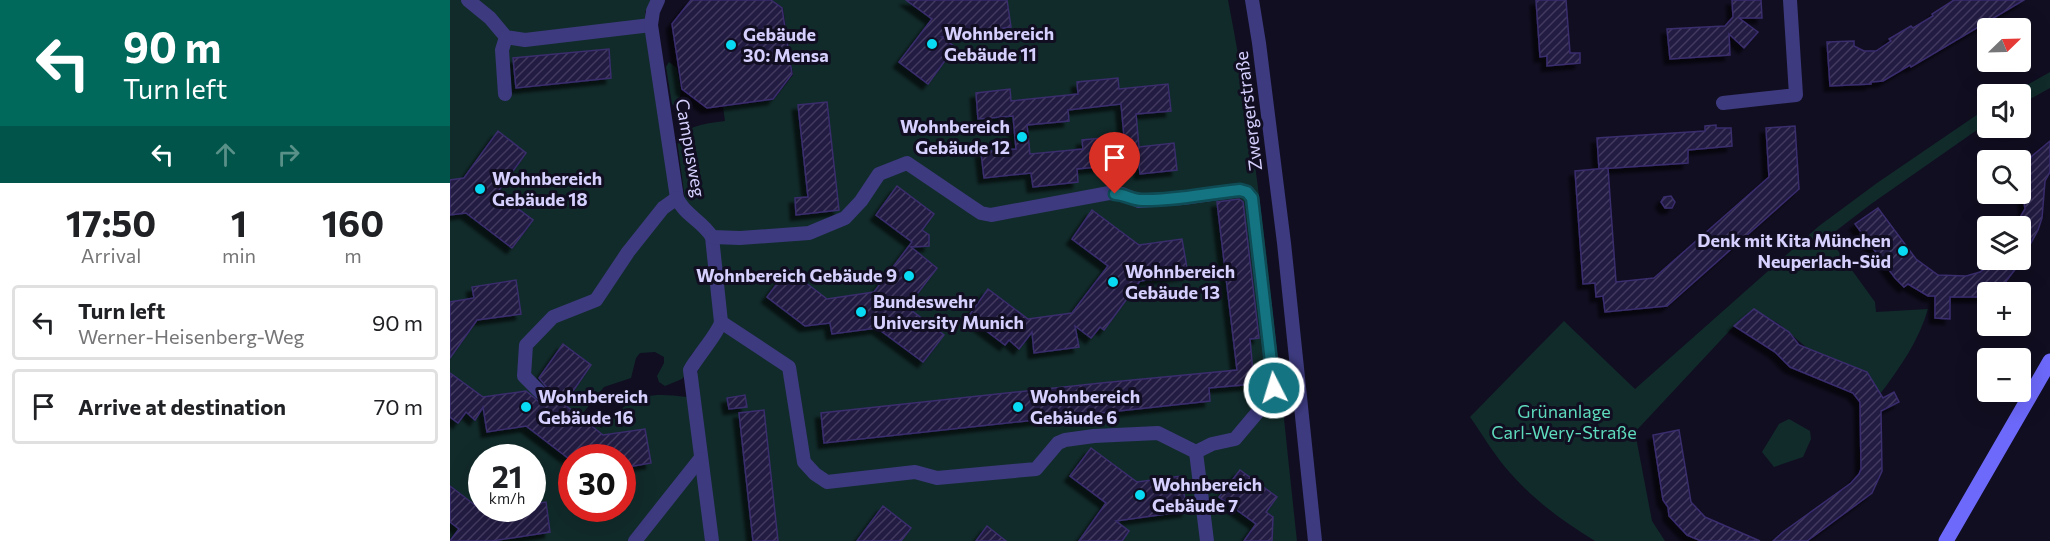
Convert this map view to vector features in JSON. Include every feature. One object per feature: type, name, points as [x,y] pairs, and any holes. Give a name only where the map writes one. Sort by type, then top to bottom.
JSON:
[{"type":"main road","points":[[1947,541],[2050,361]]},
{"type":"street","points":[[468,0],[490,18],[506,37],[525,40],[651,25]]},
{"type":"street","name":"Campusweg","points":[[658,0],[653,11],[651,25],[677,198],[683,210],[707,229],[712,237]]},
{"type":"street","name":"Zwergerstraße","points":[[1252,0],[1284,243],[1315,541]]},
{"type":"street","points":[[1723,103],[1796,95],[1790,0]]},
{"type":"street","points":[[505,94],[502,50],[506,37]]},
{"type":"street","points":[[712,541],[690,370],[720,328],[721,322],[712,237],[740,238],[809,233],[845,218],[861,201],[879,174],[907,163],[981,213],[991,215],[1109,193],[1122,194],[1139,201],[1240,190],[1247,192],[1252,198],[1274,388],[1268,401],[1235,439],[1212,444],[1196,452]]},
{"type":"street","points":[[541,393],[524,376],[526,345],[553,317],[596,300],[628,252],[663,208],[677,198]]},
{"type":"street","points":[[721,322],[789,367],[804,462],[814,474],[827,482],[915,472],[937,478],[1036,469],[1052,450],[1065,440],[1116,434],[1158,433],[1196,452]]},
{"type":"street","points":[[1196,452],[1207,541]]},
{"type":"street","points":[[635,541],[700,459]]},
{"type":"street","points":[[681,482],[694,480],[705,495]]},
{"type":"green space","points":[[450,0],[652,0],[650,9],[645,11],[671,189],[676,210],[701,229],[705,236],[717,323],[691,355],[687,373],[682,379],[665,386],[659,382],[657,376],[664,363],[664,357],[655,352],[640,353],[636,358],[631,378],[604,387],[583,413],[601,428],[621,409],[639,399],[659,395],[687,397],[708,541],[450,541]]},
{"type":"green space","name":"Bundeswehr University Munich","points":[[772,0],[1228,0],[1260,202],[1297,541],[716,541],[696,376],[708,351],[727,330],[718,256],[685,199],[677,140],[692,128],[725,121],[723,107],[773,100],[793,75],[783,8]]},
{"type":"green space","points":[[669,62],[677,68],[680,83],[680,98],[675,107],[672,104],[666,67]]},
{"type":"green space","points":[[2050,72],[2050,88],[2031,98],[2031,84],[2029,84]]},
{"type":"green space","name":"Grünanlage Carl-Wery-Straße","points":[[1977,115],[1977,130],[1828,237],[1875,302],[1876,312],[1928,309],[1920,332],[1880,394],[1867,372],[1807,348],[1779,324],[1754,309],[1734,326],[1635,432],[1652,521],[1665,541],[1595,541],[1547,508],[1525,488],[1505,467],[1470,417],[1564,321],[1635,389],[1819,226]]},
{"type":"green space","points":[[1789,419],[1810,431],[1811,439],[1803,457],[1774,467],[1762,452],[1779,424]]},
{"type":"building","name":"Gebäude 30: Mensa","points":[[691,0],[771,0],[782,8],[792,74],[773,99],[707,108],[682,89],[672,24]]},
{"type":"building","name":"Wohnbereich Gebäude 11","points":[[906,0],[1007,0],[1011,27],[942,37],[955,47],[928,84],[899,62],[932,19]]},
{"type":"building","points":[[1536,0],[1566,0],[1570,53],[1580,53],[1580,63],[1547,66],[1547,56],[1540,57]]},
{"type":"building","points":[[1732,0],[1761,0],[1762,18],[1739,18],[1758,32],[1744,48],[1729,34],[1730,55],[1670,59],[1667,29],[1725,26],[1733,17]]},
{"type":"building","points":[[1954,0],[2024,0],[1994,18],[1977,18],[1977,28],[1883,81],[1871,82],[1871,84],[1830,86],[1827,42],[1854,41],[1854,46],[1864,51],[1876,51],[1891,41],[1889,39],[1911,26],[1913,28],[1933,16],[1932,14]]},
{"type":"building","points":[[609,49],[611,78],[516,88],[513,58]]},
{"type":"building","points":[[1118,78],[1119,89],[1168,84],[1171,111],[1136,114],[1139,147],[1174,143],[1177,170],[1140,174],[1139,163],[1077,169],[1078,182],[1033,187],[1031,173],[984,178],[981,152],[1016,149],[1013,116],[978,119],[976,93],[1010,89],[1011,101],[1078,94],[1077,82]],"holes":[[[1121,104],[1124,136],[1082,140],[1083,149],[1030,154],[1027,125],[1069,121],[1068,110]]]},
{"type":"building","points":[[827,102],[839,210],[796,215],[795,198],[808,197],[798,105]]},
{"type":"building","points":[[1716,125],[1716,128],[1731,128],[1732,146],[1688,150],[1688,163],[1599,169],[1597,138],[1705,131],[1705,126]]},
{"type":"building","points":[[1795,126],[1799,189],[1667,306],[1605,312],[1603,296],[1596,297],[1595,283],[1583,284],[1575,171],[1608,168],[1616,282],[1654,278],[1769,177],[1766,128]]},
{"type":"building","name":"Wohnbereich Gebäude 18","points":[[498,131],[526,153],[497,193],[533,220],[512,248],[466,213],[450,215],[450,180],[464,178]]},
{"type":"building","points":[[2050,141],[2050,172],[2045,181],[2042,218],[2031,243],[2031,216],[2021,216],[2025,209],[2024,204],[2031,204],[2032,156]]},
{"type":"building","name":"Wohnbereich Gebäude 9","points":[[897,186],[934,214],[922,230],[929,235],[929,246],[911,247],[937,268],[907,307],[944,335],[923,362],[877,328],[832,334],[830,323],[805,326],[767,297],[788,269],[827,299],[874,292],[912,242],[876,215]]},
{"type":"building","points":[[1671,196],[1675,202],[1672,208],[1665,208],[1661,202],[1664,197]]},
{"type":"building","name":"Wohnbereich Gebäude 6","points":[[1239,199],[1243,202],[1259,338],[1250,339],[1254,384],[1209,388],[1210,401],[824,443],[821,413],[1237,370],[1217,202]]},
{"type":"building","points":[[1878,208],[1916,259],[1938,275],[1966,276],[1983,270],[2015,270],[2006,282],[1977,282],[1977,297],[1950,297],[1950,319],[1935,318],[1935,296],[1928,296],[1908,284],[1904,287],[1855,224]]},
{"type":"building","name":"Wohnbereich Gebäude 13","points":[[1092,210],[1139,245],[1182,239],[1188,274],[1140,281],[1104,330],[1100,327],[1091,338],[1075,326],[1079,347],[1034,353],[1032,332],[1019,349],[1009,340],[1005,345],[968,317],[988,289],[1028,319],[1072,313],[1108,266],[1072,239]]},
{"type":"building","points":[[516,280],[521,314],[477,320],[450,358],[450,302],[474,298],[472,287]]},
{"type":"building","points":[[1754,309],[1789,332],[1799,345],[1867,372],[1883,398],[1894,392],[1899,402],[1881,411],[1882,471],[1872,493],[1807,541],[1773,541],[1851,483],[1859,474],[1861,469],[1860,402],[1853,393],[1790,367],[1775,352],[1734,326]]},
{"type":"building","name":"Wohnbereich Gebäude 16","points":[[563,344],[591,365],[564,404],[603,435],[645,429],[651,463],[636,466],[636,444],[558,444],[558,450],[526,426],[487,432],[483,407],[475,420],[466,412],[458,423],[450,417],[450,373],[483,397],[526,391],[538,401],[547,400],[549,390],[539,378]]},
{"type":"building","points":[[745,395],[747,407],[729,409],[727,398]]},
{"type":"building","points":[[764,410],[778,541],[753,541],[739,413]]},
{"type":"building","points":[[1679,430],[1691,502],[1705,517],[1760,541],[1701,541],[1687,535],[1669,516],[1668,507],[1663,500],[1653,435]]},
{"type":"building","name":"Wohnbereich Gebäude 7","points":[[1091,448],[1137,482],[1181,476],[1187,511],[1116,521],[1129,531],[1122,541],[1079,541],[1106,503],[1070,476]]},
{"type":"building","points":[[1240,470],[1277,497],[1266,512],[1273,517],[1272,541],[1244,541],[1256,524],[1219,497]]},
{"type":"building","points":[[450,486],[468,500],[468,522],[546,522],[546,502],[550,532],[492,541],[450,541],[459,529],[450,522]]},
{"type":"building","points":[[883,506],[911,528],[901,541],[857,541]]},
{"type":"building","points":[[987,526],[1006,541],[976,541]]},
{"type":"place","name":"Wohnbereich Gebäude 11","points":[[932,44]]},
{"type":"place","name":"Gebäude 30: Mensa","points":[[731,45]]},
{"type":"place","name":"Wohnbereich Gebäude 12","points":[[1022,137]]},
{"type":"place","name":"Wohnbereich Gebäude 18","points":[[480,189]]},
{"type":"place","name":"Denk mit Kita München Neuperlach-Süd","points":[[1903,251]]},
{"type":"place","name":"Wohnbereich Gebäude 9","points":[[909,276]]},
{"type":"place","name":"Wohnbereich Gebäude 13","points":[[1113,282]]},
{"type":"place","name":"Bundeswehr University Munich","points":[[861,312]]},
{"type":"place","name":"Wohnbereich Gebäude 16","points":[[526,407]]},
{"type":"place","name":"Wohnbereich Gebäude 6","points":[[1018,407]]},
{"type":"place","name":"Wohnbereich Gebäude 7","points":[[1140,495]]},
{"type":"route","points":[[1115,194],[1122,194],[1139,201],[1240,190],[1247,192],[1252,198],[1274,388]]}]
